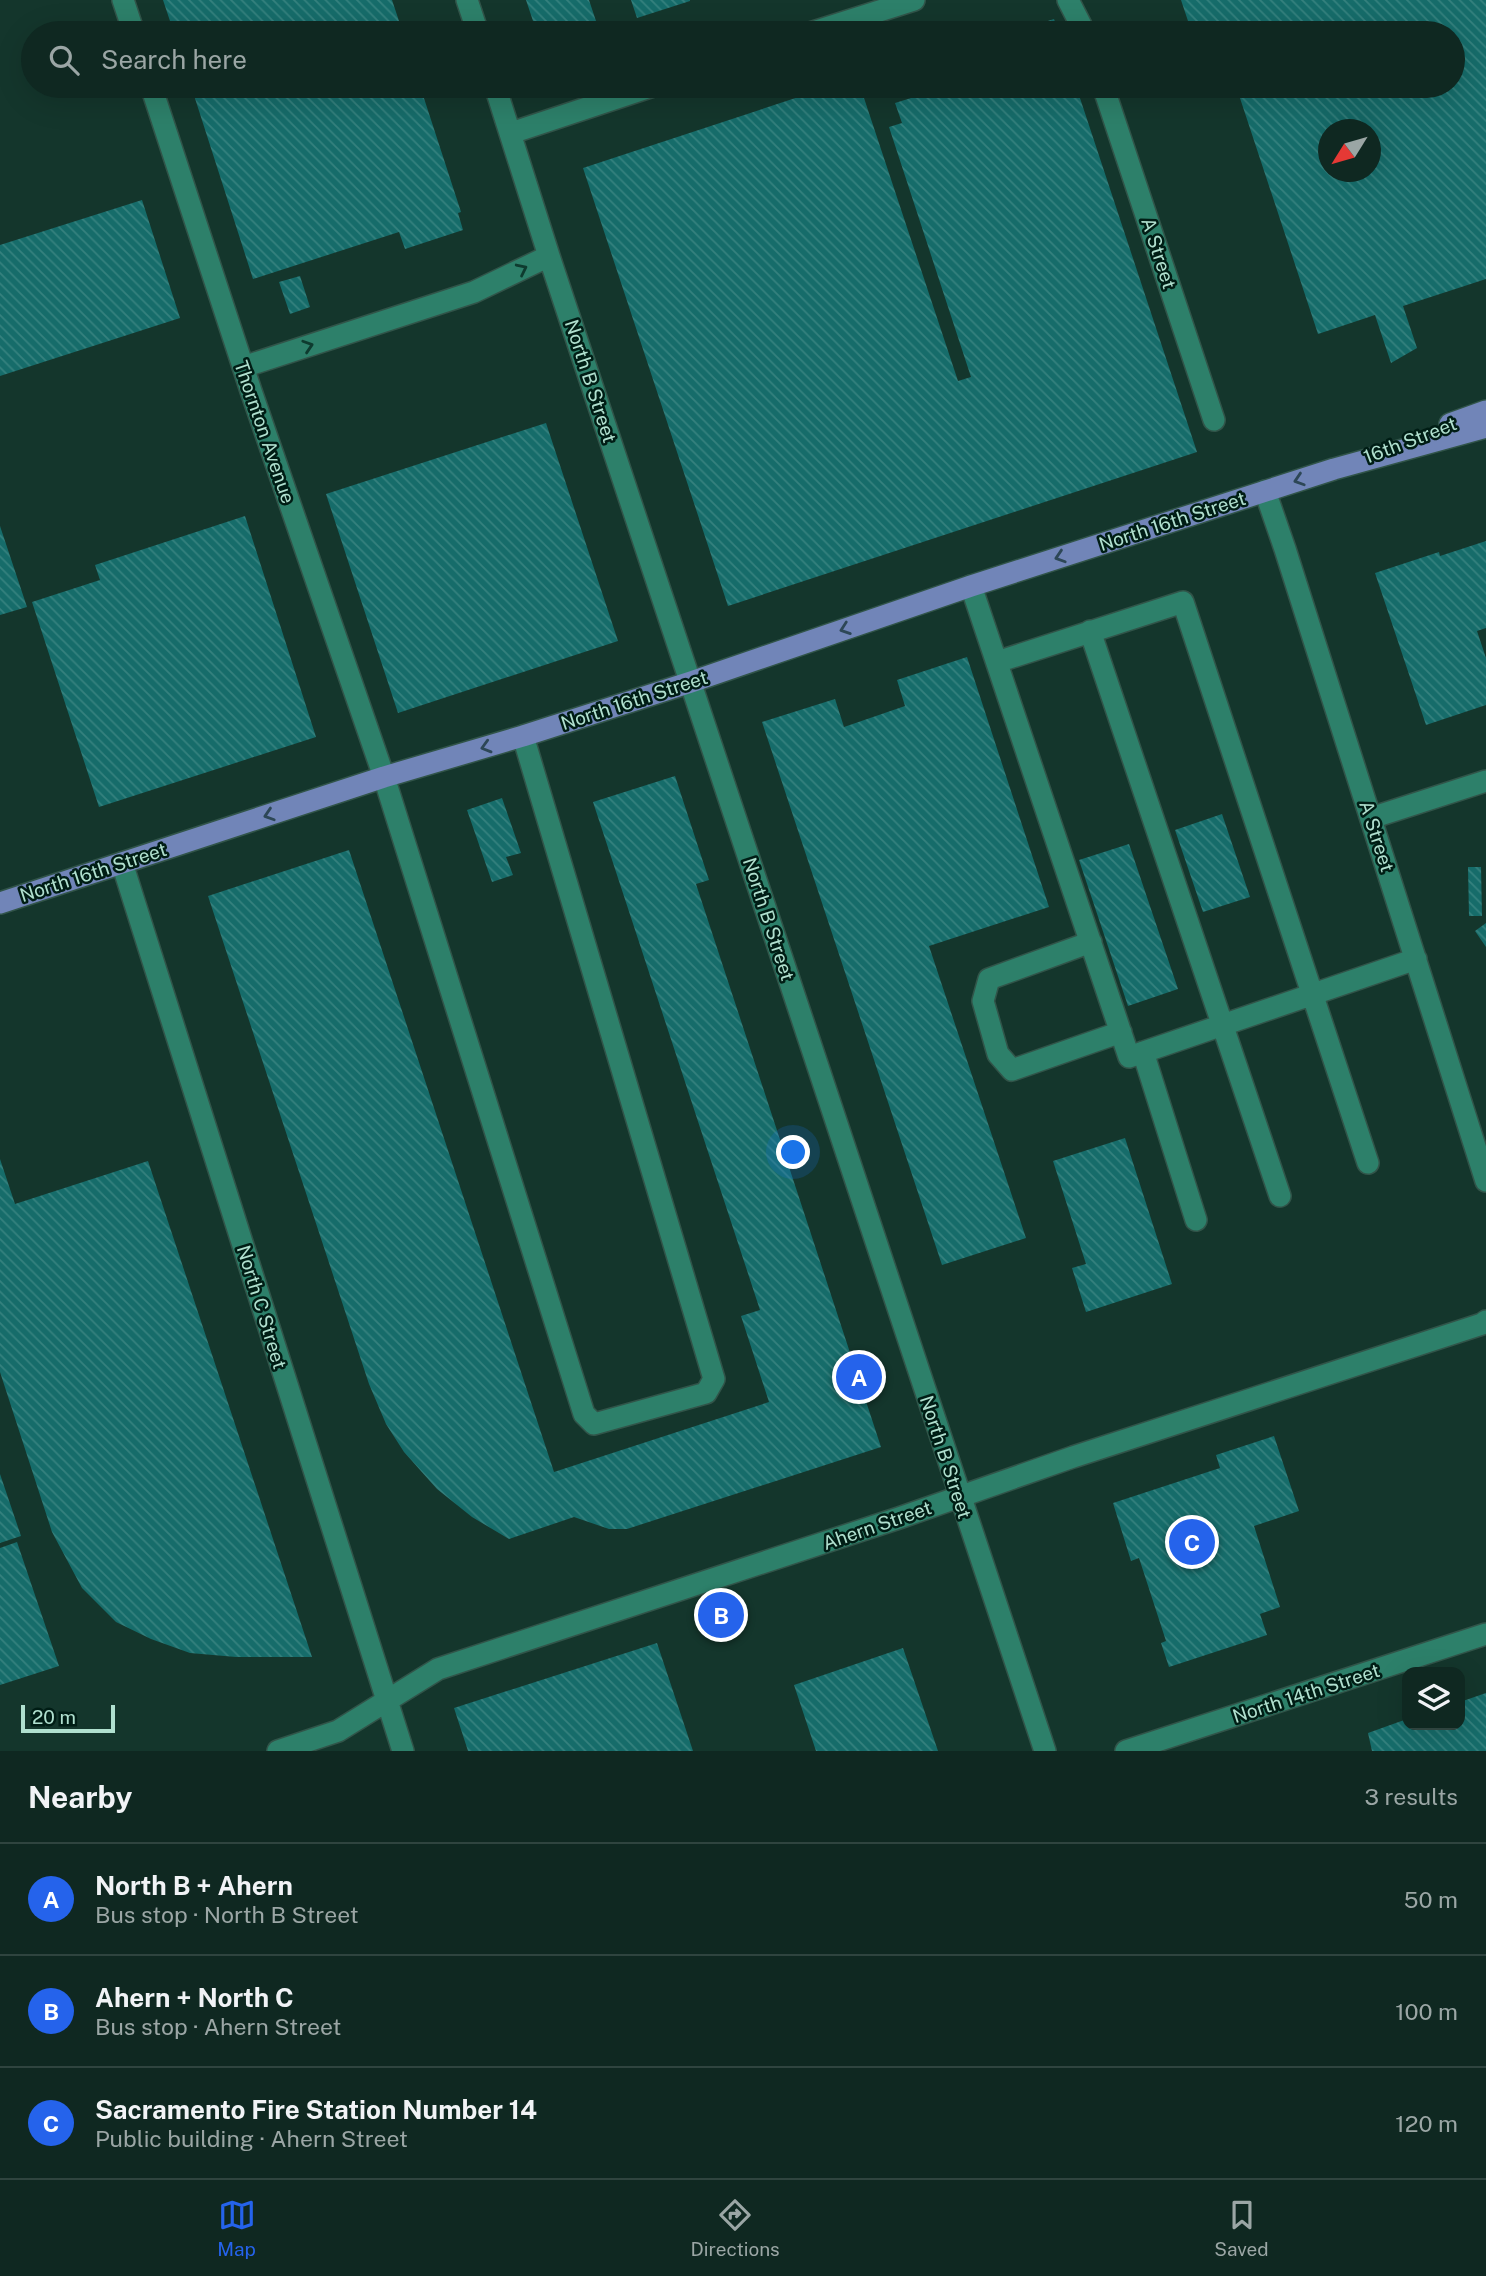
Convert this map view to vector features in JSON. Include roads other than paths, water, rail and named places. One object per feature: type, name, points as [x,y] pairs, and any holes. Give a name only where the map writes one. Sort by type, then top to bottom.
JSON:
[{"type":"main road","name":"16th Street","points":[[1334,469],[1486,411]]},
{"type":"main road","name":"16th Street","points":[[1265,491],[1486,427]]},
{"type":"main road","name":"North 16th Street","points":[[0,903],[384,777],[691,682],[971,586],[1265,491]]},
{"type":"street","points":[[124,0],[130,21]]},
{"type":"street","points":[[467,0],[474,21]]},
{"type":"street","points":[[848,21],[914,0]]},
{"type":"street","points":[[1068,0],[1079,21]]},
{"type":"street","name":"Thornton Avenue","points":[[155,98],[243,367],[384,777],[584,1414],[594,1424],[706,1393],[714,1379],[523,736]]},
{"type":"street","name":"North B Street","points":[[499,98],[549,256],[1045,1751]]},
{"type":"street","points":[[511,133],[617,98]]},
{"type":"street","name":"A Street","points":[[1107,98],[1214,420]]},
{"type":"street","points":[[243,367],[474,292],[549,256]]},
{"type":"street","name":"A Street","points":[[1265,491],[1416,959],[1482,1151],[1486,1181]]},
{"type":"street","points":[[971,586],[1129,1057],[1416,959]]},
{"type":"street","points":[[997,662],[1183,602],[1368,1163]]},
{"type":"street","points":[[1090,631],[1280,1196]]},
{"type":"street","points":[[1371,818],[1486,781]]},
{"type":"street","name":"North C Street","points":[[122,863],[403,1751]]},
{"type":"street","points":[[1091,942],[989,979],[984,1001],[998,1054],[1012,1070],[1121,1032]]},
{"type":"street","points":[[1143,1052],[1196,1220]]},
{"type":"street","name":"Ahern Street","points":[[278,1751],[338,1731],[438,1669],[1486,1321]]},
{"type":"street","name":"North 14th Street","points":[[1125,1751],[1486,1634]]},
{"type":"place","name":"North B + Ahern","points":[[859,1377]]},
{"type":"place","name":"Sacramento Fire Station Number 14","points":[[1192,1542]]},
{"type":"place","name":"Ahern + North C","points":[[721,1615]]}]
